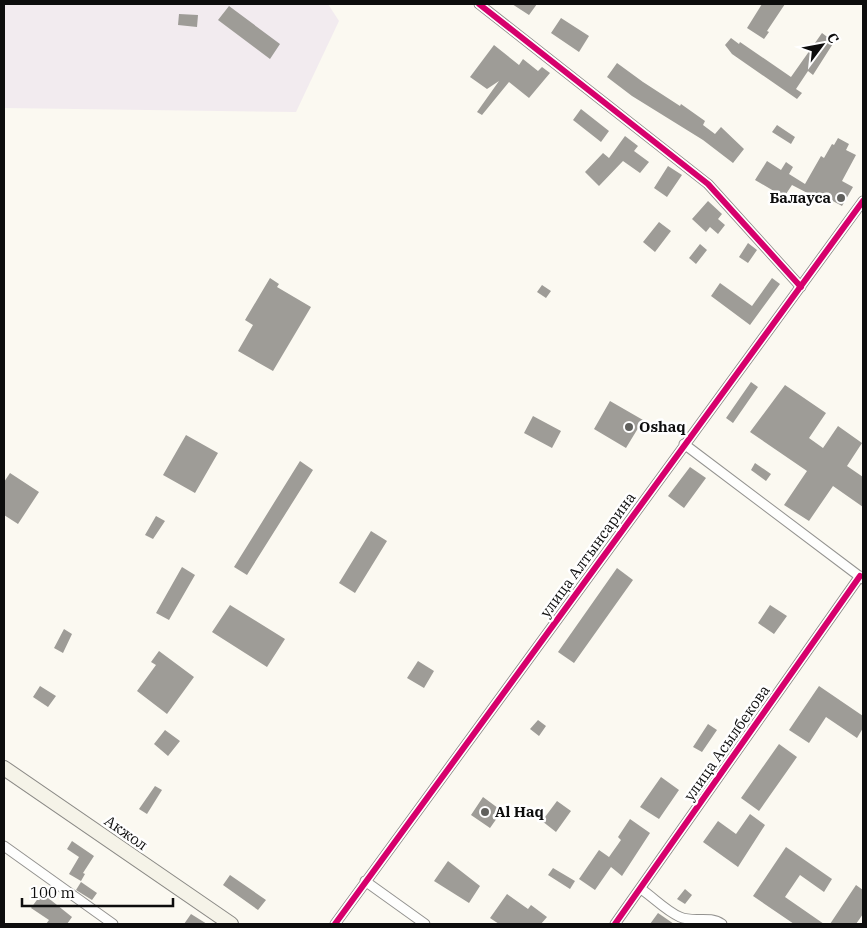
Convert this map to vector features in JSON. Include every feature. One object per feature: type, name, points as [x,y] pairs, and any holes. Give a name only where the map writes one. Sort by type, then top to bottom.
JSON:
[{"type":"main road","name":"Акжол","points":[[4,768],[231,924]]},
{"type":"street","points":[[479,4],[708,184],[801,287]]},
{"type":"street","name":"улица Алтынсарина","points":[[334,924],[863,201]]},
{"type":"street","points":[[684,444],[861,577]]},
{"type":"street","name":"улица Асылбекова","points":[[615,924],[861,577]]},
{"type":"street","points":[[4,846],[113,924]]},
{"type":"street","points":[[365,881],[425,924]]},
{"type":"street","points":[[641,889],[680,917],[693,920],[706,918],[722,924]]},
{"type":"shaded area","points":[[4,4],[328,4],[339,21],[296,112],[4,108]]},
{"type":"building","points":[[512,4],[537,4],[529,15]]},
{"type":"building","points":[[762,4],[785,4],[767,31],[769,32],[764,39],[747,28]]},
{"type":"building","points":[[229,6],[280,44],[270,59],[218,20]]},
{"type":"building","points":[[179,14],[198,15],[197,27],[178,25]]},
{"type":"building","points":[[561,18],[589,36],[579,52],[551,33]]},
{"type":"building","points":[[822,33],[834,42],[813,75],[808,71],[796,89],[802,93],[797,99],[732,54],[725,45],[731,38],[739,44],[740,42],[791,77]]},
{"type":"building","points":[[494,45],[519,65],[523,59],[538,71],[542,67],[550,73],[529,98],[509,82],[482,115],[477,112],[499,81],[487,89],[470,77]]},
{"type":"building","points":[[617,63],[643,82],[680,106],[681,104],[705,121],[703,125],[715,134],[721,127],[744,149],[733,163],[703,140],[632,96],[607,77]]},
{"type":"building","points":[[581,109],[609,131],[601,142],[573,120]]},
{"type":"building","points":[[777,125],[795,137],[791,144],[772,132]]},
{"type":"building","points":[[625,136],[638,146],[634,151],[649,162],[640,173],[623,161],[599,186],[585,172],[603,153],[609,158]]},
{"type":"building","points":[[838,138],[849,144],[846,150],[856,155],[842,181],[853,187],[842,206],[831,200],[830,203],[816,195],[815,197],[792,185],[784,197],[755,180],[767,161],[781,170],[786,162],[793,167],[789,174],[805,184],[821,156],[824,158]]},
{"type":"building","points":[[668,166],[682,175],[667,197],[654,188]]},
{"type":"building","points":[[708,201],[722,214],[718,219],[725,225],[718,234],[710,227],[706,232],[692,219]]},
{"type":"building","points":[[659,222],[671,231],[655,252],[643,242]]},
{"type":"building","points":[[748,243],[757,250],[748,263],[739,257]]},
{"type":"building","points":[[700,244],[707,250],[696,264],[689,258]]},
{"type":"building","points":[[270,278],[279,284],[277,287],[311,307],[273,371],[238,351],[253,325],[245,320]]},
{"type":"building","points":[[772,278],[780,284],[750,325],[711,296],[720,283],[752,306]]},
{"type":"building","points":[[542,285],[551,291],[546,298],[537,292]]},
{"type":"building","points":[[751,382],[758,387],[733,423],[726,418]]},
{"type":"building","points":[[785,385],[826,413],[809,438],[823,448],[838,426],[862,443],[847,466],[863,477],[863,507],[833,486],[809,521],[784,505],[807,471],[750,432]]},
{"type":"building","points":[[610,401],[643,420],[626,448],[594,429]]},
{"type":"building","points":[[533,416],[561,431],[552,448],[524,433]]},
{"type":"building","points":[[186,435],[218,453],[195,493],[163,475]]},
{"type":"building","points":[[300,461],[313,470],[247,575],[234,567]]},
{"type":"building","points":[[755,463],[771,474],[766,481],[751,470]]},
{"type":"building","points":[[690,467],[706,478],[684,508],[668,496]]},
{"type":"building","points":[[10,473],[39,492],[18,524],[4,515],[4,482]]},
{"type":"building","points":[[156,516],[165,521],[153,539],[145,535]]},
{"type":"building","points":[[371,531],[387,541],[355,593],[339,583]]},
{"type":"building","points":[[182,567],[195,575],[169,620],[156,613]]},
{"type":"building","points":[[617,568],[633,580],[574,663],[558,652]]},
{"type":"building","points":[[230,605],[285,639],[267,667],[212,632]]},
{"type":"building","points":[[770,605],[787,616],[774,634],[758,623]]},
{"type":"building","points":[[64,629],[72,634],[63,653],[54,648]]},
{"type":"building","points":[[159,651],[194,677],[167,714],[137,691],[156,665],[151,662]]},
{"type":"building","points":[[418,661],[434,671],[424,688],[407,678]]},
{"type":"building","points":[[40,686],[56,696],[48,707],[33,697]]},
{"type":"building","points":[[819,686],[863,716],[863,728],[857,738],[826,717],[809,743],[789,730]]},
{"type":"building","points":[[538,720],[546,726],[539,736],[530,729]]},
{"type":"building","points":[[708,724],[717,730],[702,752],[693,747]]},
{"type":"building","points":[[165,730],[180,741],[168,756],[154,744]]},
{"type":"building","points":[[779,744],[797,757],[759,811],[741,798]]},
{"type":"building","points":[[661,777],[679,790],[659,819],[640,807]]},
{"type":"building","points":[[155,786],[162,790],[147,814],[139,809]]},
{"type":"building","points":[[483,797],[502,811],[490,828],[471,815]]},
{"type":"building","points":[[557,801],[571,811],[556,832],[542,821]]},
{"type":"building","points":[[750,814],[765,825],[738,867],[703,842],[718,821],[736,834]]},
{"type":"building","points":[[630,819],[650,833],[622,876],[611,867],[595,890],[579,879],[599,850],[609,857],[621,840],[618,837]]},
{"type":"building","points":[[72,841],[94,856],[83,873],[85,874],[81,881],[69,874],[79,857],[67,849]]},
{"type":"building","points":[[786,847],[832,879],[824,892],[800,875],[785,897],[824,924],[794,924],[753,896]]},
{"type":"building","points":[[448,861],[480,886],[469,903],[434,881]]},
{"type":"building","points":[[553,868],[575,881],[570,889],[548,875]]},
{"type":"building","points":[[230,875],[266,900],[258,910],[223,885]]},
{"type":"building","points":[[81,882],[97,893],[92,900],[76,890]]},
{"type":"building","points":[[856,885],[863,890],[863,914],[856,924],[830,924]]},
{"type":"building","points":[[685,889],[692,895],[685,904],[677,899]]},
{"type":"building","points":[[42,893],[72,917],[67,924],[46,924],[49,920],[31,908]]},
{"type":"building","points":[[507,894],[528,909],[531,905],[547,917],[541,924],[499,924],[490,918]]},
{"type":"building","points":[[658,913],[674,924],[650,924]]},
{"type":"building","points":[[191,914],[207,924],[184,924]]},
{"type":"cycle path","points":[[479,4],[708,184],[801,287]]},
{"type":"cycle path","points":[[335,924],[863,201]]},
{"type":"cycle path","points":[[615,924],[860,576]]},
{"type":"place","name":"Балауса","points":[[841,198]]},
{"type":"place","name":"Oshaq","points":[[629,427]]},
{"type":"place","name":"Al Haq","points":[[485,812]]}]
